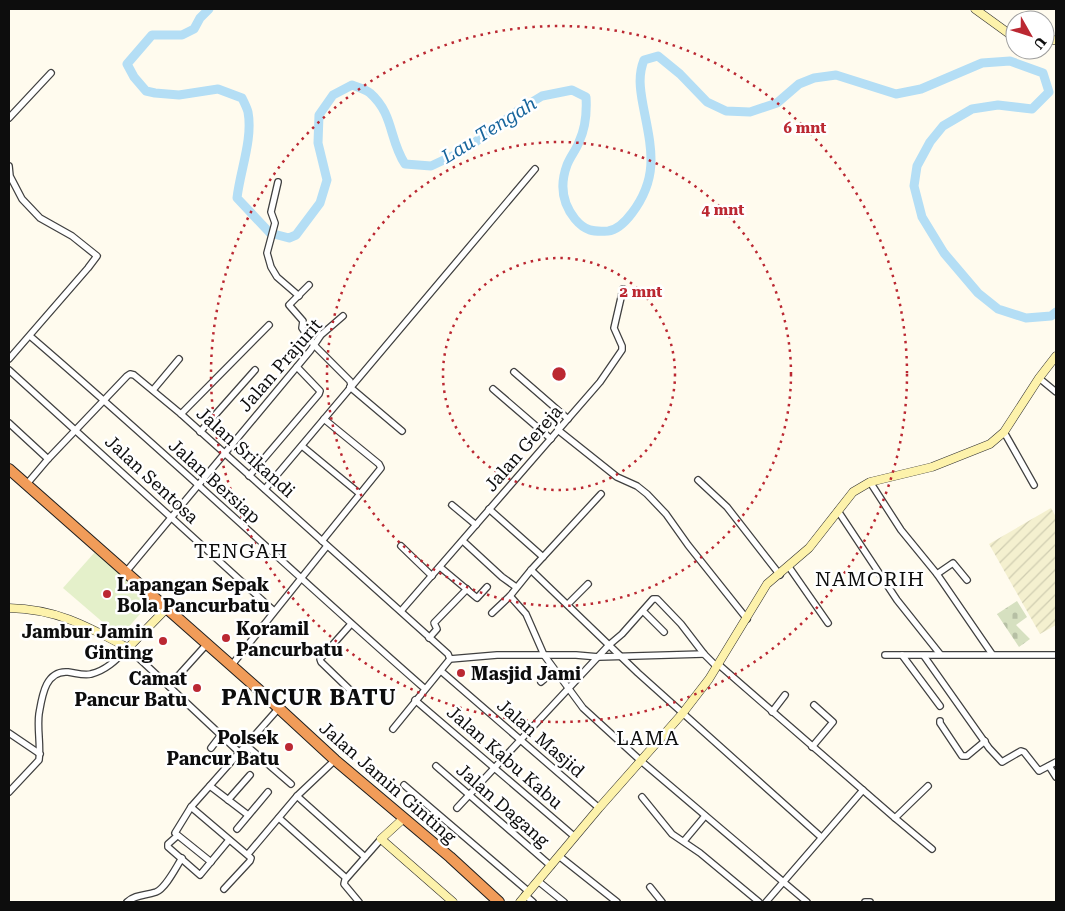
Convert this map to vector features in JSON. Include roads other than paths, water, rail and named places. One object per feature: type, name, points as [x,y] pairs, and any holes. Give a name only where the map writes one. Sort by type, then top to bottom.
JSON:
[{"type":"highway","name":"Jalan Jamin Ginting","points":[[9,469],[335,760],[450,857],[499,902]]},
{"type":"street","points":[[975,9],[1005,31]]},
{"type":"street","points":[[9,118],[51,73]]},
{"type":"street","points":[[9,166],[10,176],[22,199],[40,218],[72,236],[97,256],[9,359]]},
{"type":"street","points":[[265,489],[535,169]]},
{"type":"street","points":[[278,182],[271,212],[275,223],[267,253],[271,267],[277,277],[299,296]]},
{"type":"street","points":[[309,285],[290,305],[303,321],[302,328],[314,345],[350,381],[350,387]]},
{"type":"street","name":"Jalan Gereja","points":[[401,611],[600,382],[622,350],[614,328],[623,289]]},
{"type":"street","name":"Jalan Prajurit","points":[[125,573],[322,335],[343,316]]},
{"type":"street","points":[[181,414],[269,325]]},
{"type":"street","name":"Jalan Bersiap","points":[[30,336],[104,400],[197,486],[424,688]]},
{"type":"street","points":[[520,902],[599,808],[682,714],[718,665],[766,584],[780,575],[809,548],[853,492],[870,482],[941,464],[990,444],[1004,432],[1039,378],[1056,356]]},
{"type":"street","points":[[153,390],[179,360]]},
{"type":"street","points":[[249,476],[319,394],[320,391],[297,367]]},
{"type":"street","name":"Jalan Sentosa","points":[[9,370],[274,611]]},
{"type":"street","points":[[200,432],[255,370]]},
{"type":"street","points":[[514,372],[568,419]]},
{"type":"street","name":"Jalan Srikandi","points":[[26,485],[48,459],[130,374],[137,377],[181,414],[401,611],[448,654],[450,659]]},
{"type":"street","points":[[1039,378],[1056,392]]},
{"type":"street","points":[[350,387],[402,432]]},
{"type":"street","points":[[493,389],[551,439]]},
{"type":"street","points":[[322,541],[381,468],[379,464],[324,418]]},
{"type":"street","points":[[9,423],[48,459]]},
{"type":"street","points":[[558,430],[617,477],[636,486],[647,494],[666,514],[688,545],[747,619]]},
{"type":"street","points":[[1004,432],[1034,485]]},
{"type":"street","points":[[302,446],[360,494]]},
{"type":"street","points":[[698,480],[727,507],[780,575]]},
{"type":"street","points":[[870,482],[901,530],[936,574],[992,654]]},
{"type":"street","points":[[492,613],[510,596],[543,556],[601,494]]},
{"type":"street","points":[[452,505],[476,525]]},
{"type":"street","points":[[489,509],[543,556]]},
{"type":"street","points":[[838,511],[897,600],[940,654]]},
{"type":"street","points":[[462,541],[516,587]]},
{"type":"street","points":[[231,666],[327,546]]},
{"type":"street","points":[[402,546],[432,576]]},
{"type":"street","points":[[936,574],[953,563],[956,564],[967,580]]},
{"type":"street","points":[[789,566],[828,624]]},
{"type":"street","points":[[440,567],[477,598],[487,587]]},
{"type":"street","points":[[531,570],[682,714],[821,837]]},
{"type":"street","points":[[568,604],[588,584]]},
{"type":"street","points":[[429,638],[437,629],[434,624],[467,589]]},
{"type":"street","points":[[510,596],[526,614],[544,655],[583,708],[641,761],[807,902]]},
{"type":"street","points":[[457,808],[468,794],[609,645],[622,634],[652,600],[657,599],[681,624],[704,654],[932,849]]},
{"type":"street","points":[[9,608],[27,608],[44,611],[80,622],[128,648],[240,753]]},
{"type":"street","points":[[9,792],[39,762],[39,716],[48,680],[55,674],[65,672],[88,675],[113,664],[166,609]]},
{"type":"street","points":[[643,611],[664,632]]},
{"type":"street","points":[[351,624],[320,659],[350,690],[347,696],[350,701],[355,701]]},
{"type":"street","points":[[169,686],[206,645]]},
{"type":"street","points":[[393,729],[424,688],[450,659],[497,655],[598,657],[704,654]]},
{"type":"street","points":[[885,655],[1056,655]]},
{"type":"street","points":[[902,655],[940,706]]},
{"type":"street","points":[[924,656],[1002,762],[1022,751],[1039,771],[1056,762]]},
{"type":"street","points":[[541,682],[554,670]]},
{"type":"street","name":"Jalan Masjid","points":[[440,671],[599,808]]},
{"type":"street","points":[[772,712],[784,695]]},
{"type":"street","name":"Jalan Kabu Kabu","points":[[415,700],[575,837]]},
{"type":"street","points":[[812,747],[833,722],[814,705]]},
{"type":"street","points":[[211,862],[177,836],[176,830],[191,807],[278,709]]},
{"type":"street","points":[[940,720],[940,723],[962,756],[967,756],[985,741]]},
{"type":"street","points":[[9,733],[40,754]]},
{"type":"street","points":[[210,748],[221,735]]},
{"type":"street","points":[[247,746],[291,784]]},
{"type":"street","points":[[248,854],[297,796],[335,760]]},
{"type":"street","name":"Jalan Dagang","points":[[436,766],[551,866]]},
{"type":"street","points":[[1049,766],[1056,777]]},
{"type":"street","points":[[228,800],[250,775]]},
{"type":"street","points":[[404,785],[526,893],[533,902]]},
{"type":"street","points":[[210,786],[248,815]]},
{"type":"street","points":[[895,818],[928,786]]},
{"type":"street","points":[[766,902],[863,790]]},
{"type":"street","points":[[236,829],[268,792]]},
{"type":"street","points":[[297,796],[365,857]]},
{"type":"street","points":[[642,797],[670,832],[684,841],[759,902]]},
{"type":"street","points":[[191,807],[251,858],[224,889]]},
{"type":"street","points":[[684,841],[705,816]]},
{"type":"street","points":[[279,818],[346,878]]},
{"type":"street","points":[[359,902],[344,884],[346,878],[381,839],[404,818]]},
{"type":"street","points":[[177,836],[168,845],[200,875],[229,840]]},
{"type":"street","points":[[381,839],[453,902]]},
{"type":"street","points":[[559,856],[617,902]]},
{"type":"street","points":[[127,902],[134,897],[153,893],[160,889],[182,858]]},
{"type":"street","points":[[538,881],[564,902]]},
{"type":"street","points":[[650,887],[662,902]]},
{"type":"street","points":[[865,902],[870,902]]},
{"type":"waterway","name":"Lau Tengah","points":[[209,9],[200,18],[194,29],[182,35],[152,35],[127,64],[134,77],[146,91],[179,95],[218,89],[242,98],[248,112],[249,133],[237,198],[270,233],[289,238],[296,235],[320,203],[327,180],[318,143],[319,115],[333,95],[352,85],[368,92],[378,101],[387,118],[396,146],[405,164],[431,166],[463,151],[519,110],[542,96],[572,90],[586,97],[585,125],[578,145],[567,165],[563,179],[565,200],[571,213],[582,226],[594,231],[608,231],[622,225],[630,216],[641,199],[650,174],[649,134],[640,82],[644,60],[658,56],[680,74],[707,102],[726,111],[750,112],[777,103],[799,84],[814,78],[836,75],[896,94],[921,89],[982,63],[1010,61],[1043,73],[1049,92],[1032,109],[998,105],[972,109],[943,126],[930,142],[917,166],[914,186],[922,217],[944,253],[978,293],[998,309],[1026,318],[1051,316],[1056,312]]},
{"type":"place","name":"Lapangan Sepak Bola Pancurbatu","points":[[107,594]]},
{"type":"place","name":"Koramil Pancurbatu","points":[[226,638]]},
{"type":"place","name":"Jambur Jamin Ginting","points":[[163,641]]},
{"type":"place","name":"Masjid Jami","points":[[461,673]]},
{"type":"place","name":"Camat Pancur Batu","points":[[197,688]]},
{"type":"place","name":"Polsek Pancur Batu","points":[[289,747]]},
{"type":"district","name":"TENGAH","points":[[241,551]]},
{"type":"district","name":"NAMORIH","points":[[870,579]]},
{"type":"district","name":"PANCUR BATU","points":[[309,697]]},
{"type":"district","name":"LAMA","points":[[648,738]]}]
